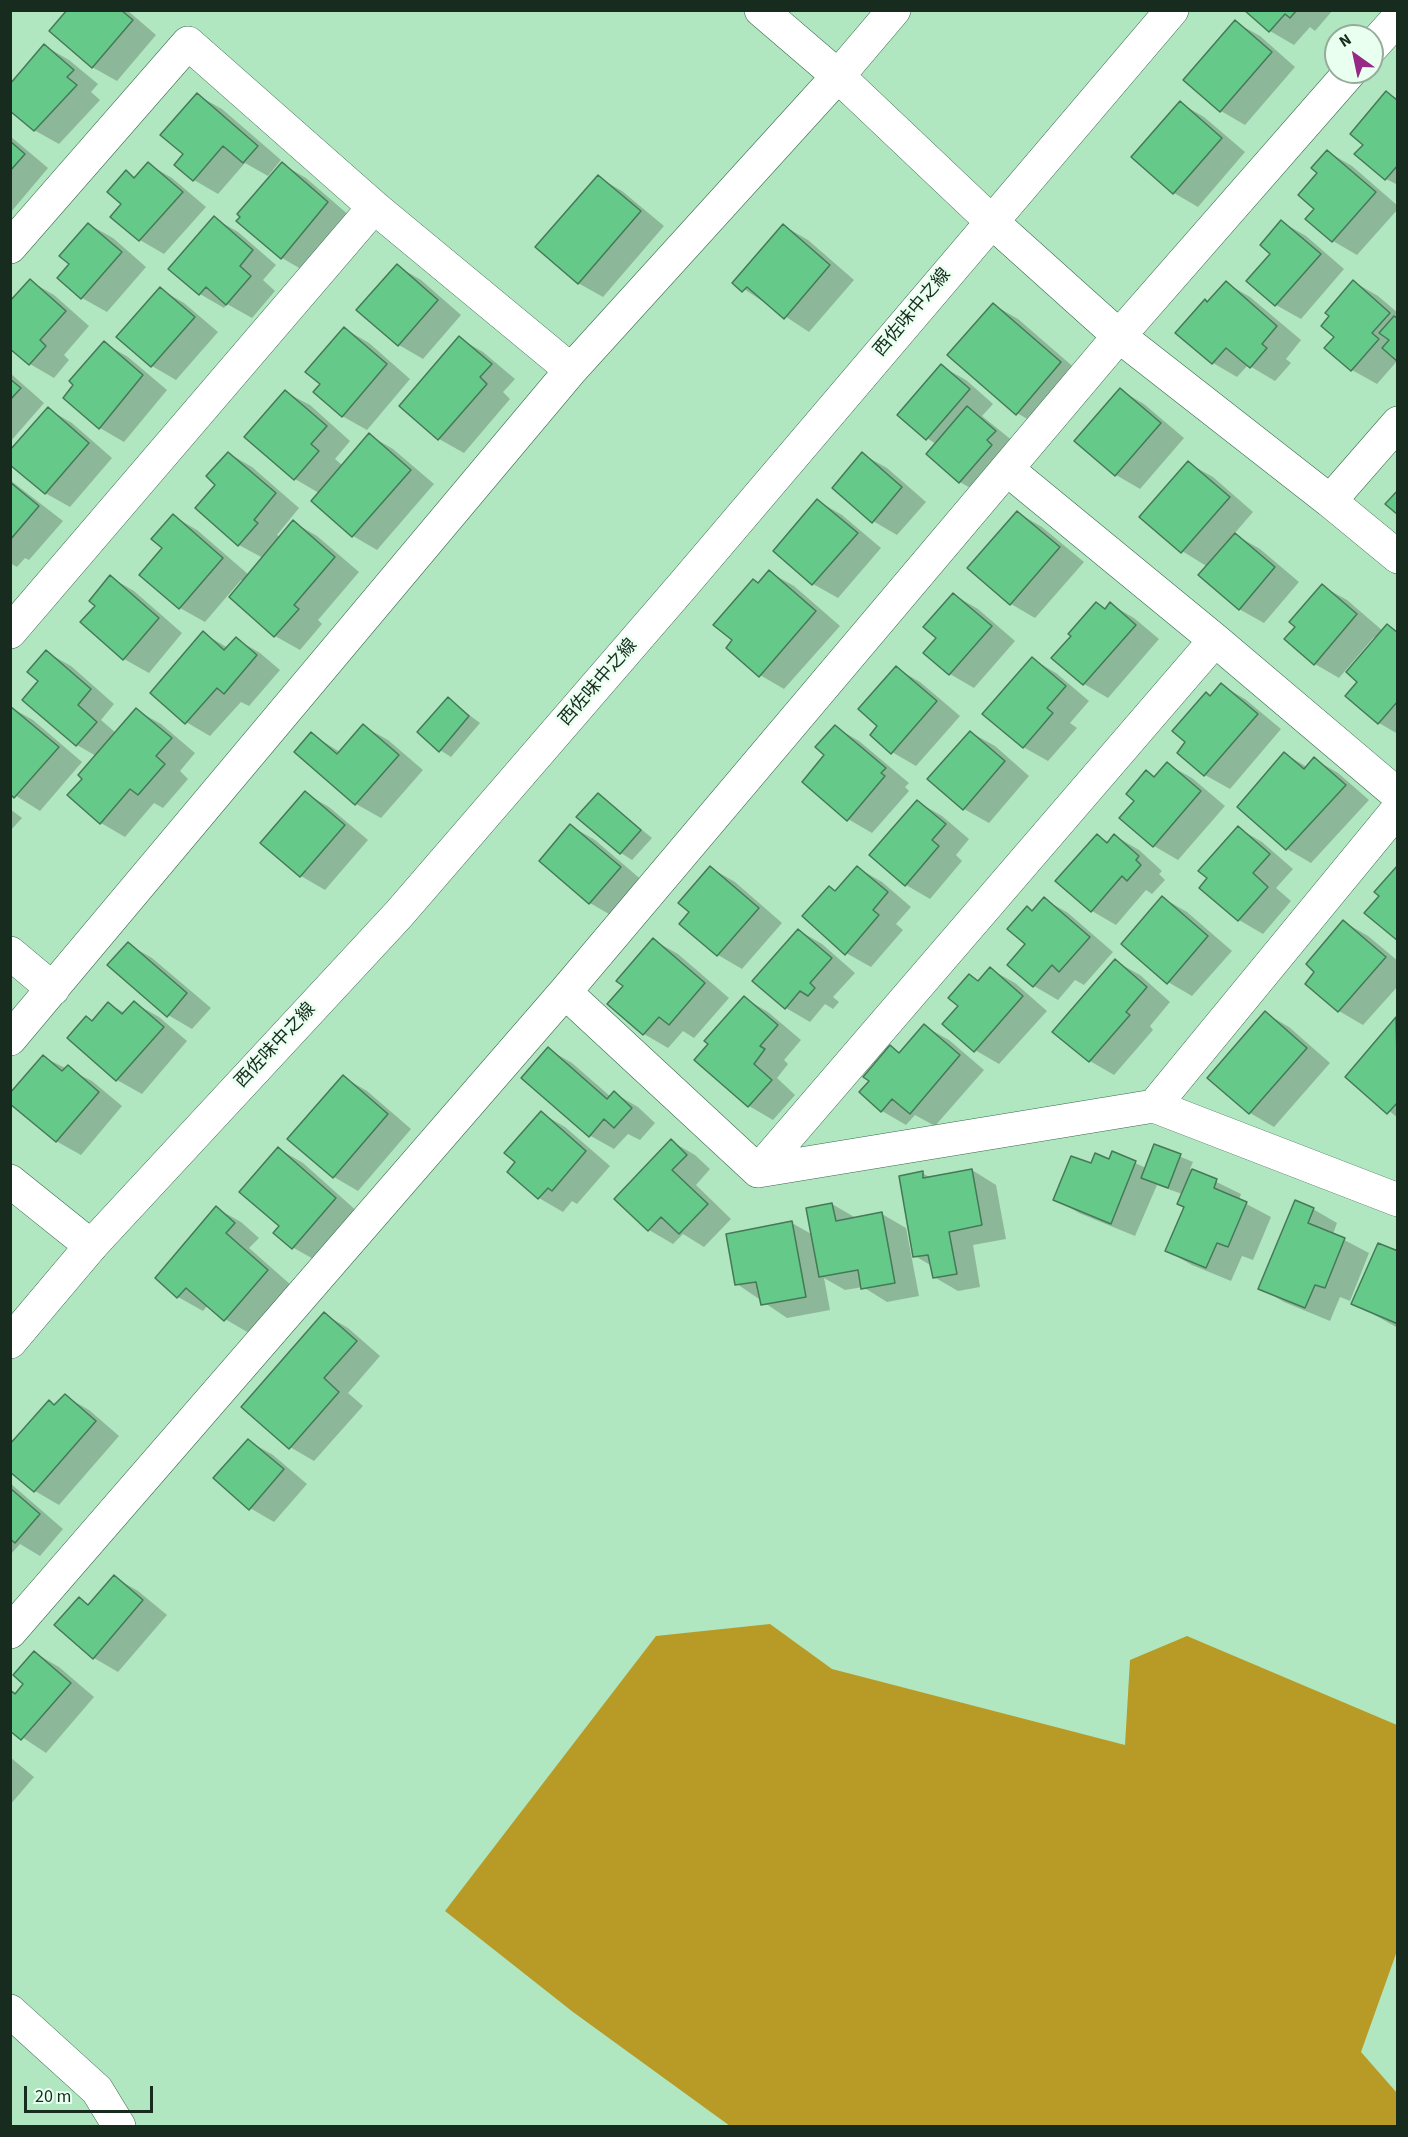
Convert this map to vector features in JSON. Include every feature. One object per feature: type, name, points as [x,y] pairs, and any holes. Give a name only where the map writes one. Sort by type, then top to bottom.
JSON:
[{"type":"street","points":[[762,10],[838,76],[991,221],[1119,336],[1398,557]]},
{"type":"street","points":[[10,1039],[571,370],[838,76],[894,10]]},
{"type":"street","name":"西佐味中之線","points":[[10,1342],[91,1246],[399,914],[684,584],[1172,10]]},
{"type":"street","points":[[1384,34],[1398,18]]},
{"type":"street","points":[[10,247],[188,42],[374,207],[571,370]]},
{"type":"street","points":[[10,1632],[566,992],[1119,336],[1340,84]]},
{"type":"street","points":[[10,632],[374,207]]},
{"type":"street","points":[[1330,501],[1398,423]]},
{"type":"street","points":[[1008,470],[1215,640],[1398,795]]},
{"type":"street","points":[[758,1171],[1215,640]]},
{"type":"street","points":[[1154,1106],[1398,809]]},
{"type":"street","points":[[10,953],[53,989]]},
{"type":"street","points":[[566,992],[758,1171]]},
{"type":"street","points":[[758,1171],[1154,1106],[1398,1200]]},
{"type":"street","points":[[10,1180],[91,1246]]},
{"type":"street","points":[[10,2011],[97,2090],[119,2127]]},
{"type":"shaded area","points":[[770,1624],[832,1669],[1125,1745],[1130,1660],[1187,1636],[1397,1725],[1397,1951],[1361,2052],[1397,2093],[1397,2126],[730,2126],[573,2012],[445,1911],[656,1636]]},
{"type":"building","points":[[67,10],[121,10],[133,20],[92,68],[49,31]]},
{"type":"building","points":[[1244,10],[1297,10],[1290,18],[1285,14],[1269,32]]},
{"type":"building","points":[[1235,20],[1272,52],[1220,112],[1183,80]]},
{"type":"building","points":[[44,44],[74,70],[67,77],[77,85],[34,131],[10,111],[10,84]]},
{"type":"building","points":[[1386,91],[1398,101],[1398,165],[1385,180],[1354,154],[1363,145],[1350,134]]},
{"type":"building","points":[[197,93],[258,146],[243,163],[223,146],[193,181],[174,165],[183,154],[160,135]]},
{"type":"building","points":[[1180,101],[1222,138],[1173,194],[1131,157]]},
{"type":"building","points":[[10,141],[25,154],[10,171]]},
{"type":"building","points":[[1327,150],[1376,192],[1332,242],[1305,219],[1314,209],[1298,195],[1317,173],[1311,168]]},
{"type":"building","points":[[148,162],[183,192],[139,241],[110,217],[121,204],[107,192],[126,170],[134,178]]},
{"type":"building","points":[[282,162],[328,202],[281,259],[236,221],[240,217],[237,214]]},
{"type":"building","points":[[598,175],[641,211],[578,284],[535,247]]},
{"type":"building","points":[[214,216],[253,250],[240,266],[251,276],[226,305],[206,287],[199,295],[168,269]]},
{"type":"building","points":[[1281,220],[1321,254],[1275,306],[1246,281],[1270,254],[1260,245]]},
{"type":"building","points":[[88,223],[122,252],[81,299],[57,278],[69,264],[59,256]]},
{"type":"building","points":[[783,224],[830,265],[784,319],[747,287],[742,292],[732,283]]},
{"type":"building","points":[[397,264],[438,300],[398,346],[356,310]]},
{"type":"building","points":[[30,279],[66,311],[40,340],[46,346],[29,365],[10,349],[10,301]]},
{"type":"building","points":[[1353,280],[1390,313],[1372,333],[1379,339],[1351,371],[1324,348],[1334,337],[1321,326],[1329,316],[1325,313]]},
{"type":"building","points":[[1226,281],[1277,326],[1262,344],[1267,348],[1250,368],[1226,348],[1212,364],[1175,333],[1205,299],[1207,302]]},
{"type":"building","points":[[160,287],[195,317],[151,367],[116,337]]},
{"type":"building","points":[[993,303],[1061,362],[1016,415],[947,355]]},
{"type":"building","points":[[1394,316],[1398,319],[1398,362],[1382,348],[1389,340],[1379,333]]},
{"type":"building","points":[[344,327],[387,364],[342,417],[313,392],[320,384],[305,372]]},
{"type":"building","points":[[459,336],[492,364],[480,377],[487,384],[438,440],[399,406]]},
{"type":"building","points":[[104,341],[143,375],[99,429],[63,398],[73,385],[69,381]]},
{"type":"building","points":[[941,364],[970,389],[926,440],[897,415]]},
{"type":"building","points":[[10,379],[21,388],[10,400]]},
{"type":"building","points":[[1120,388],[1161,423],[1115,476],[1074,441]]},
{"type":"building","points":[[285,390],[327,426],[311,444],[319,451],[294,480],[244,437]]},
{"type":"building","points":[[967,406],[996,431],[987,440],[992,445],[959,483],[926,454]]},
{"type":"building","points":[[48,407],[89,443],[45,494],[10,465],[10,450]]},
{"type":"building","points":[[369,433],[411,470],[352,537],[311,501]]},
{"type":"building","points":[[228,452],[276,493],[254,520],[258,523],[238,546],[195,508],[215,485],[206,476]]},
{"type":"building","points":[[862,452],[902,487],[872,523],[832,488]]},
{"type":"building","points":[[1188,461],[1230,497],[1181,553],[1139,517]]},
{"type":"building","points":[[10,482],[39,506],[10,540]]},
{"type":"building","points":[[1398,490],[1398,515],[1385,504]]},
{"type":"building","points":[[817,499],[858,533],[812,585],[773,551]]},
{"type":"building","points":[[1017,511],[1060,547],[1010,605],[967,568]]},
{"type":"building","points":[[173,514],[223,558],[179,609],[139,575],[162,548],[151,539]]},
{"type":"building","points":[[293,520],[335,557],[294,605],[299,609],[274,637],[229,597]]},
{"type":"building","points":[[1235,533],[1275,567],[1239,610],[1198,575]]},
{"type":"building","points":[[769,570],[816,611],[759,677],[726,648],[732,640],[713,625],[753,579],[758,583]]},
{"type":"building","points":[[110,575],[159,618],[123,660],[80,622],[95,606],[89,601]]},
{"type":"building","points":[[1322,584],[1357,614],[1314,665],[1284,639],[1295,627],[1289,622]]},
{"type":"building","points":[[953,593],[992,626],[949,675],[923,653],[936,638],[923,627]]},
{"type":"building","points":[[1096,602],[1105,609],[1110,602],[1136,625],[1083,685],[1051,658],[1071,636],[1068,634]]},
{"type":"building","points":[[1387,624],[1398,633],[1398,701],[1378,724],[1345,696],[1357,682],[1346,672]]},
{"type":"building","points":[[203,631],[224,650],[236,637],[257,655],[224,694],[217,688],[185,724],[150,693]]},
{"type":"building","points":[[46,650],[91,689],[78,705],[97,722],[76,746],[22,700],[38,681],[27,672]]},
{"type":"building","points":[[1032,657],[1066,686],[1047,708],[1053,713],[1023,748],[982,714]]},
{"type":"building","points":[[896,666],[937,701],[891,754],[870,735],[877,726],[858,709]]},
{"type":"building","points":[[1221,683],[1258,714],[1204,776],[1177,753],[1185,742],[1172,731],[1206,692],[1210,696]]},
{"type":"building","points":[[448,697],[469,716],[439,752],[417,732]]},
{"type":"building","points":[[10,706],[59,747],[14,798],[10,794]]},
{"type":"building","points":[[136,708],[172,738],[156,756],[165,764],[138,795],[130,789],[100,824],[67,795],[82,779],[78,775]]},
{"type":"building","points":[[363,724],[399,755],[355,805],[294,752],[311,732],[337,754]]},
{"type":"building","points":[[835,725],[886,768],[881,773],[885,776],[847,821],[802,782],[824,755],[815,747]]},
{"type":"building","points":[[970,731],[1005,761],[963,810],[927,779]]},
{"type":"building","points":[[1284,752],[1304,769],[1314,757],[1346,785],[1286,850],[1237,807]]},
{"type":"building","points":[[1167,762],[1201,791],[1153,847],[1119,818],[1134,801],[1126,794],[1146,770],[1154,777]]},
{"type":"building","points":[[305,791],[345,825],[300,877],[260,843]]},
{"type":"building","points":[[598,793],[641,830],[620,854],[576,817]]},
{"type":"building","points":[[917,800],[946,824],[932,840],[939,846],[905,886],[869,855]]},
{"type":"building","points":[[570,824],[621,867],[589,904],[539,861]]},
{"type":"building","points":[[1238,826],[1270,854],[1253,873],[1268,887],[1238,921],[1199,888],[1207,878],[1198,871]]},
{"type":"building","points":[[1097,834],[1107,843],[1114,834],[1139,856],[1136,860],[1141,865],[1127,881],[1122,876],[1091,912],[1055,881]]},
{"type":"building","points":[[1398,865],[1398,941],[1364,913],[1379,896],[1374,892]]},
{"type":"building","points":[[710,866],[759,908],[717,956],[679,924],[689,912],[678,903]]},
{"type":"building","points":[[857,866],[888,892],[873,910],[879,915],[845,955],[802,916],[829,886],[835,891]]},
{"type":"building","points":[[1162,896],[1208,936],[1167,984],[1121,944]]},
{"type":"building","points":[[1044,897],[1090,937],[1059,972],[1052,965],[1033,987],[1007,965],[1025,944],[1007,929],[1027,906],[1032,911]]},
{"type":"building","points":[[1343,920],[1386,957],[1338,1012],[1305,984],[1314,972],[1306,964]]},
{"type":"building","points":[[798,929],[832,958],[810,983],[815,988],[808,996],[800,991],[785,1009],[752,981]]},
{"type":"building","points":[[653,938],[705,983],[669,1025],[659,1017],[643,1035],[607,1004],[623,986],[616,981]]},
{"type":"building","points":[[128,942],[187,993],[167,1017],[107,965]]},
{"type":"building","points":[[1115,959],[1147,987],[1126,1012],[1130,1015],[1089,1062],[1052,1032]]},
{"type":"building","points":[[990,967],[1023,996],[974,1052],[942,1024],[958,1006],[948,998],[969,974],[978,981]]},
{"type":"building","points":[[744,996],[778,1025],[760,1046],[765,1049],[754,1064],[772,1080],[748,1107],[694,1060],[708,1044],[704,1041]]},
{"type":"building","points":[[134,1001],[164,1027],[116,1081],[67,1038],[86,1016],[92,1021],[108,1002],[122,1014]]},
{"type":"building","points":[[1265,1011],[1307,1048],[1249,1114],[1207,1078]]},
{"type":"building","points":[[1396,1017],[1398,1102],[1387,1114],[1345,1077]]},
{"type":"building","points":[[924,1024],[960,1055],[910,1114],[892,1099],[881,1112],[859,1092],[869,1081],[863,1077],[890,1045],[899,1053]]},
{"type":"building","points":[[548,1047],[607,1099],[614,1091],[632,1108],[614,1128],[604,1119],[589,1137],[521,1078]]},
{"type":"building","points":[[43,1055],[62,1071],[68,1065],[99,1092],[56,1142],[10,1104],[10,1093]]},
{"type":"building","points":[[343,1075],[388,1114],[333,1178],[287,1139]]},
{"type":"building","points":[[541,1111],[586,1151],[552,1191],[548,1188],[538,1199],[507,1172],[515,1162],[504,1153]]},
{"type":"building","points":[[671,1139],[687,1155],[672,1170],[708,1204],[679,1234],[661,1217],[648,1231],[614,1199]]},
{"type":"building","points":[[1154,1144],[1181,1154],[1168,1188],[1141,1178]]},
{"type":"building","points":[[278,1147],[336,1198],[292,1249],[273,1233],[279,1226],[239,1192]]},
{"type":"building","points":[[1112,1151],[1136,1161],[1111,1224],[1053,1200],[1071,1156],[1091,1163],[1095,1153],[1109,1159]]},
{"type":"building","points":[[972,1169],[982,1225],[949,1232],[957,1274],[933,1278],[928,1255],[913,1257],[899,1176],[923,1171],[923,1178]]},
{"type":"building","points":[[1192,1169],[1217,1179],[1214,1188],[1247,1202],[1228,1247],[1217,1243],[1206,1268],[1165,1251],[1184,1207],[1177,1204]]},
{"type":"building","points":[[1295,1200],[1314,1208],[1308,1223],[1345,1238],[1325,1288],[1315,1285],[1305,1308],[1258,1289]]},
{"type":"building","points":[[832,1203],[836,1221],[882,1212],[895,1283],[861,1289],[858,1270],[819,1277],[806,1208]]},
{"type":"building","points":[[216,1206],[235,1223],[226,1233],[268,1270],[224,1321],[186,1288],[177,1298],[155,1278]]},
{"type":"building","points":[[792,1221],[806,1297],[761,1305],[756,1282],[735,1285],[726,1234]]},
{"type":"building","points":[[1378,1243],[1398,1251],[1398,1324],[1351,1304]]},
{"type":"building","points":[[324,1312],[357,1341],[324,1378],[339,1392],[289,1449],[241,1407]]},
{"type":"building","points":[[65,1394],[96,1421],[34,1492],[10,1472],[10,1444],[49,1400],[54,1405]]},
{"type":"building","points":[[248,1439],[284,1469],[249,1510],[213,1478]]},
{"type":"building","points":[[10,1488],[40,1514],[15,1543],[10,1539]]},
{"type":"building","points":[[114,1575],[143,1600],[93,1659],[54,1625],[79,1597],[88,1605]]},
{"type":"building","points":[[34,1651],[71,1683],[21,1740],[10,1731],[10,1690],[15,1694],[23,1684],[13,1675]]}]
